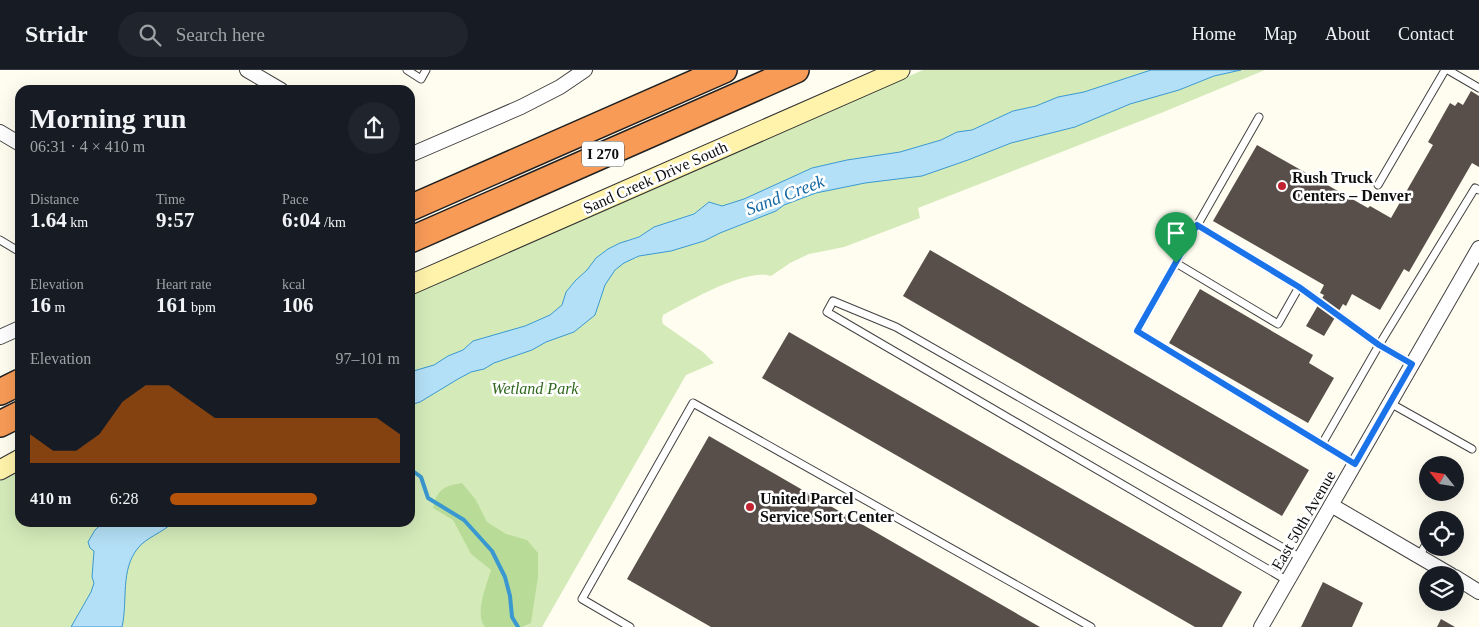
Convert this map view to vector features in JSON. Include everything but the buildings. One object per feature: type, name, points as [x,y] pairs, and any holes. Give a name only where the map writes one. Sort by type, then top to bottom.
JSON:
[{"type":"highway","name":"I 270","points":[[415,206],[724,70]]},
{"type":"highway","name":"I 270","points":[[415,238],[796,70]]},
{"type":"highway","points":[[0,392],[15,384]]},
{"type":"highway","points":[[0,424],[15,416]]},
{"type":"main road","name":"Sand Creek Drive South","points":[[415,283],[900,70]]},
{"type":"main road","points":[[0,470],[15,462]]},
{"type":"street","points":[[247,70],[272,85]]},
{"type":"street","points":[[415,153],[522,107],[560,87],[585,70]]},
{"type":"street","points":[[0,132],[15,141]]},
{"type":"street","name":"East 50th Avenue","points":[[1261,627],[1477,255]]},
{"type":"street","points":[[0,337],[15,330]]},
{"type":"street","points":[[1331,505],[1435,566]]},
{"type":"street","points":[[1464,583],[1479,592]]},
{"type":"lane","points":[[406,70],[421,79],[426,70]]},
{"type":"lane","points":[[1378,185],[1444,70]]},
{"type":"lane","points":[[1448,70],[1479,88]]},
{"type":"lane","points":[[1259,117],[1137,331],[1355,464]]},
{"type":"lane","points":[[1322,444],[1379,345],[1475,188],[1479,190]]},
{"type":"lane","points":[[1197,225],[1299,287],[1379,345],[1412,364]]},
{"type":"lane","points":[[0,240],[15,249]]},
{"type":"lane","points":[[1176,263],[1278,324],[1299,287]]},
{"type":"lane","points":[[1288,581],[827,312],[830,306],[833,301],[896,327],[1301,558]]},
{"type":"lane","points":[[1390,403],[1472,449]]},
{"type":"lane","points":[[630,627],[582,599],[693,404],[1091,627]]},
{"type":"green space","name":"Wetland Park","points":[[923,70],[1151,70],[1084,92],[1058,97],[1036,106],[1013,111],[972,130],[957,132],[941,140],[900,152],[847,160],[812,168],[744,199],[722,206],[709,202],[694,214],[654,227],[639,237],[627,240],[635,259],[639,256],[671,251],[704,241],[776,211],[784,205],[816,193],[865,183],[922,176],[1011,143],[1075,127],[1130,104],[1214,76],[1241,70],[1265,70],[1161,113],[918,208],[920,218],[844,247],[809,254],[790,263],[771,276],[746,277],[731,282],[700,295],[663,315],[663,324],[703,352],[714,363],[686,375],[542,627],[0,627],[0,481],[15,473],[15,527],[415,527],[415,293]]},
{"type":"green space","points":[[462,483],[476,500],[487,522],[506,534],[527,540],[538,553],[538,577],[531,623],[522,627],[485,627],[482,621],[482,599],[491,570],[471,554],[453,520],[433,508],[437,496],[442,490],[446,487]]},
{"type":"water","name":"Sand Creek","points":[[1151,70],[1241,70],[1214,76],[1179,90],[1130,104],[1075,127],[1011,143],[922,176],[865,183],[816,193],[784,205],[776,211],[704,241],[671,251],[639,256],[624,263],[615,270],[605,285],[595,315],[574,332],[546,342],[532,350],[494,363],[484,369],[471,372],[415,404],[415,371],[434,365],[448,356],[463,350],[473,341],[525,326],[550,315],[562,305],[566,292],[596,258],[608,249],[639,237],[654,227],[694,214],[709,202],[722,206],[744,199],[812,168],[847,160],[900,152],[941,140],[957,132],[972,130],[1013,111],[1036,106],[1058,97],[1084,92]]},
{"type":"water","points":[[98,527],[167,527],[142,544],[132,557],[127,576],[122,627],[71,627],[91,592],[94,583],[92,577],[94,551],[90,548],[88,542]]},
{"type":"waterway","points":[[415,473],[421,477],[428,498],[464,520],[492,551],[505,577],[510,596],[512,617],[518,627]]},
{"type":"place","name":"Rush Truck Centers – Denver","points":[[1282,186]]},
{"type":"place","name":"United Parcel Service Sort Center","points":[[750,507]]},
{"type":"route","points":[[1197,225],[1299,287],[1379,345],[1412,364],[1355,464],[1137,331],[1176,263],[1197,225]]}]
